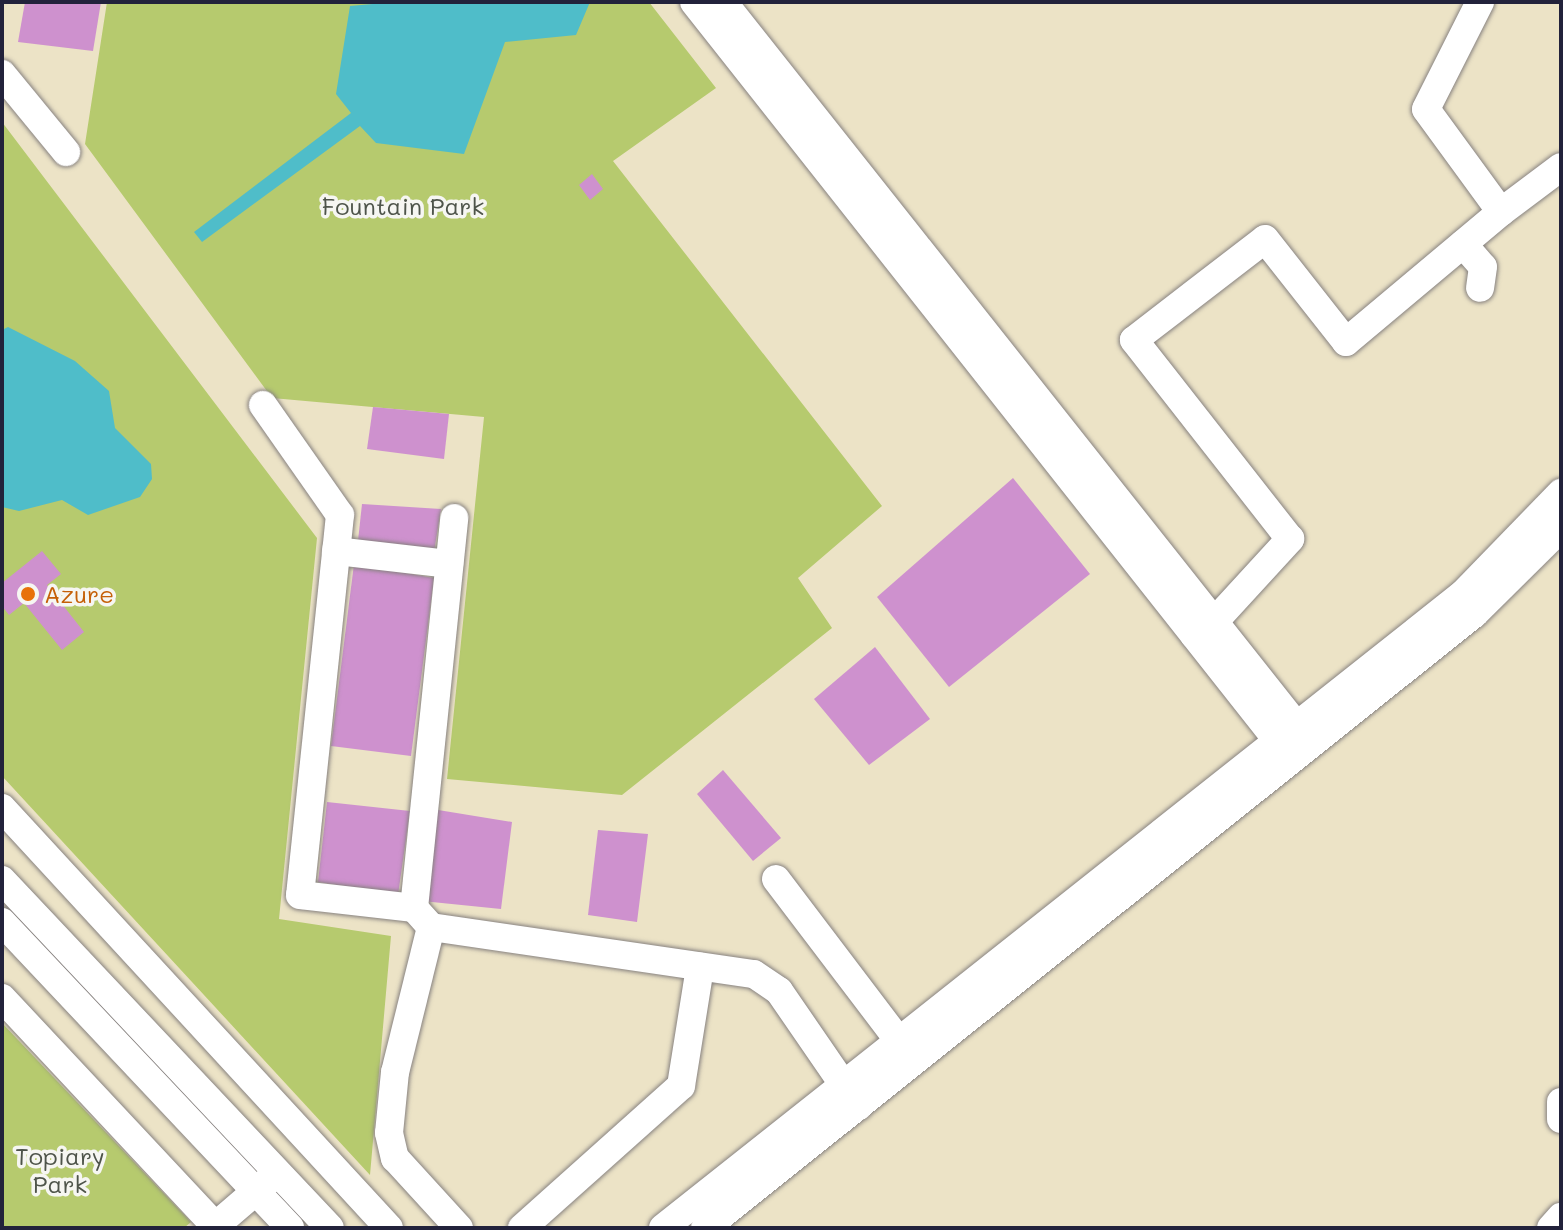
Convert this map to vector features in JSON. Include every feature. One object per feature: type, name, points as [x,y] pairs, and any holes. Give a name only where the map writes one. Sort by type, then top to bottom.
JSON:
[{"type":"street","points":[[694,2],[734,35],[846,142],[957,279],[1204,628]]},
{"type":"street","points":[[723,2],[734,35],[1294,743]]},
{"type":"street","points":[[1480,2],[1426,109],[1501,212]]},
{"type":"street","points":[[2,74],[66,152]]},
{"type":"street","points":[[1204,628],[1290,539],[1134,340],[1265,239],[1346,342],[1501,212],[1561,167]]},
{"type":"street","points":[[1463,244],[1483,267],[1480,288]]},
{"type":"street","points":[[263,405],[340,515],[300,895],[754,974],[779,991],[850,1096]]},
{"type":"street","points":[[663,1228],[850,1096],[1294,743],[1463,594],[1561,493]]},
{"type":"street","points":[[454,518],[422,917],[395,1072],[389,1133],[395,1158],[459,1228]]},
{"type":"street","points":[[1294,743],[1474,614],[1561,528]]},
{"type":"street","points":[[336,551],[449,564]]},
{"type":"street","points":[[2,808],[389,1228]]},
{"type":"street","points":[[776,879],[907,1051]]},
{"type":"street","points":[[2,880],[330,1228]]},
{"type":"street","points":[[2,922],[290,1228]]},
{"type":"street","points":[[522,1228],[681,1086],[700,967]]},
{"type":"street","points":[[2,998],[223,1225],[278,1173]]},
{"type":"street","points":[[705,1228],[850,1096]]},
{"type":"street","points":[[1561,1102],[1561,1119]]},
{"type":"street","points":[[1551,1228],[1561,1217]]},
{"type":"green space","name":"Fountain Park","points":[[107,2],[649,2],[716,88],[613,161],[882,506],[798,578],[832,628],[622,795],[447,779],[484,417],[272,398],[85,144]]},
{"type":"green space","points":[[2,122],[317,538],[279,919],[391,936],[370,1175],[2,776]]},
{"type":"green space","name":"Topiary Park","points":[[2,1023],[191,1222],[184,1228],[2,1228]]},
{"type":"water","points":[[395,2],[590,2],[576,35],[505,42],[464,154],[376,143],[360,126],[202,242],[194,232],[351,113],[336,94],[350,6]]},
{"type":"water","points":[[8,327],[75,361],[109,391],[115,428],[151,464],[152,479],[140,497],[88,515],[62,500],[19,511],[2,507],[2,330]]},
{"type":"building","points":[[25,2],[101,2],[93,51],[18,42]]},
{"type":"building","points":[[592,174],[603,189],[590,200],[579,185]]},
{"type":"building","points":[[373,407],[449,414],[444,459],[367,449]]},
{"type":"building","points":[[1013,478],[1090,574],[949,687],[877,597]]},
{"type":"building","points":[[362,504],[441,509],[434,552],[358,541]]},
{"type":"building","name":"Azure","points":[[42,551],[61,574],[47,585],[84,632],[62,650],[24,603],[9,615],[2,606],[2,583]]},
{"type":"building","points":[[354,564],[434,578],[411,756],[331,746]]},
{"type":"building","points":[[875,647],[930,719],[869,765],[814,699]]},
{"type":"building","points":[[723,770],[781,838],[753,861],[697,794]]},
{"type":"building","points":[[327,802],[410,811],[398,895],[318,882]]},
{"type":"building","points":[[432,809],[512,822],[501,909],[422,901]]},
{"type":"building","points":[[598,830],[648,834],[637,922],[588,915]]},
{"type":"place","name":"Azure","points":[[28,594]]}]
